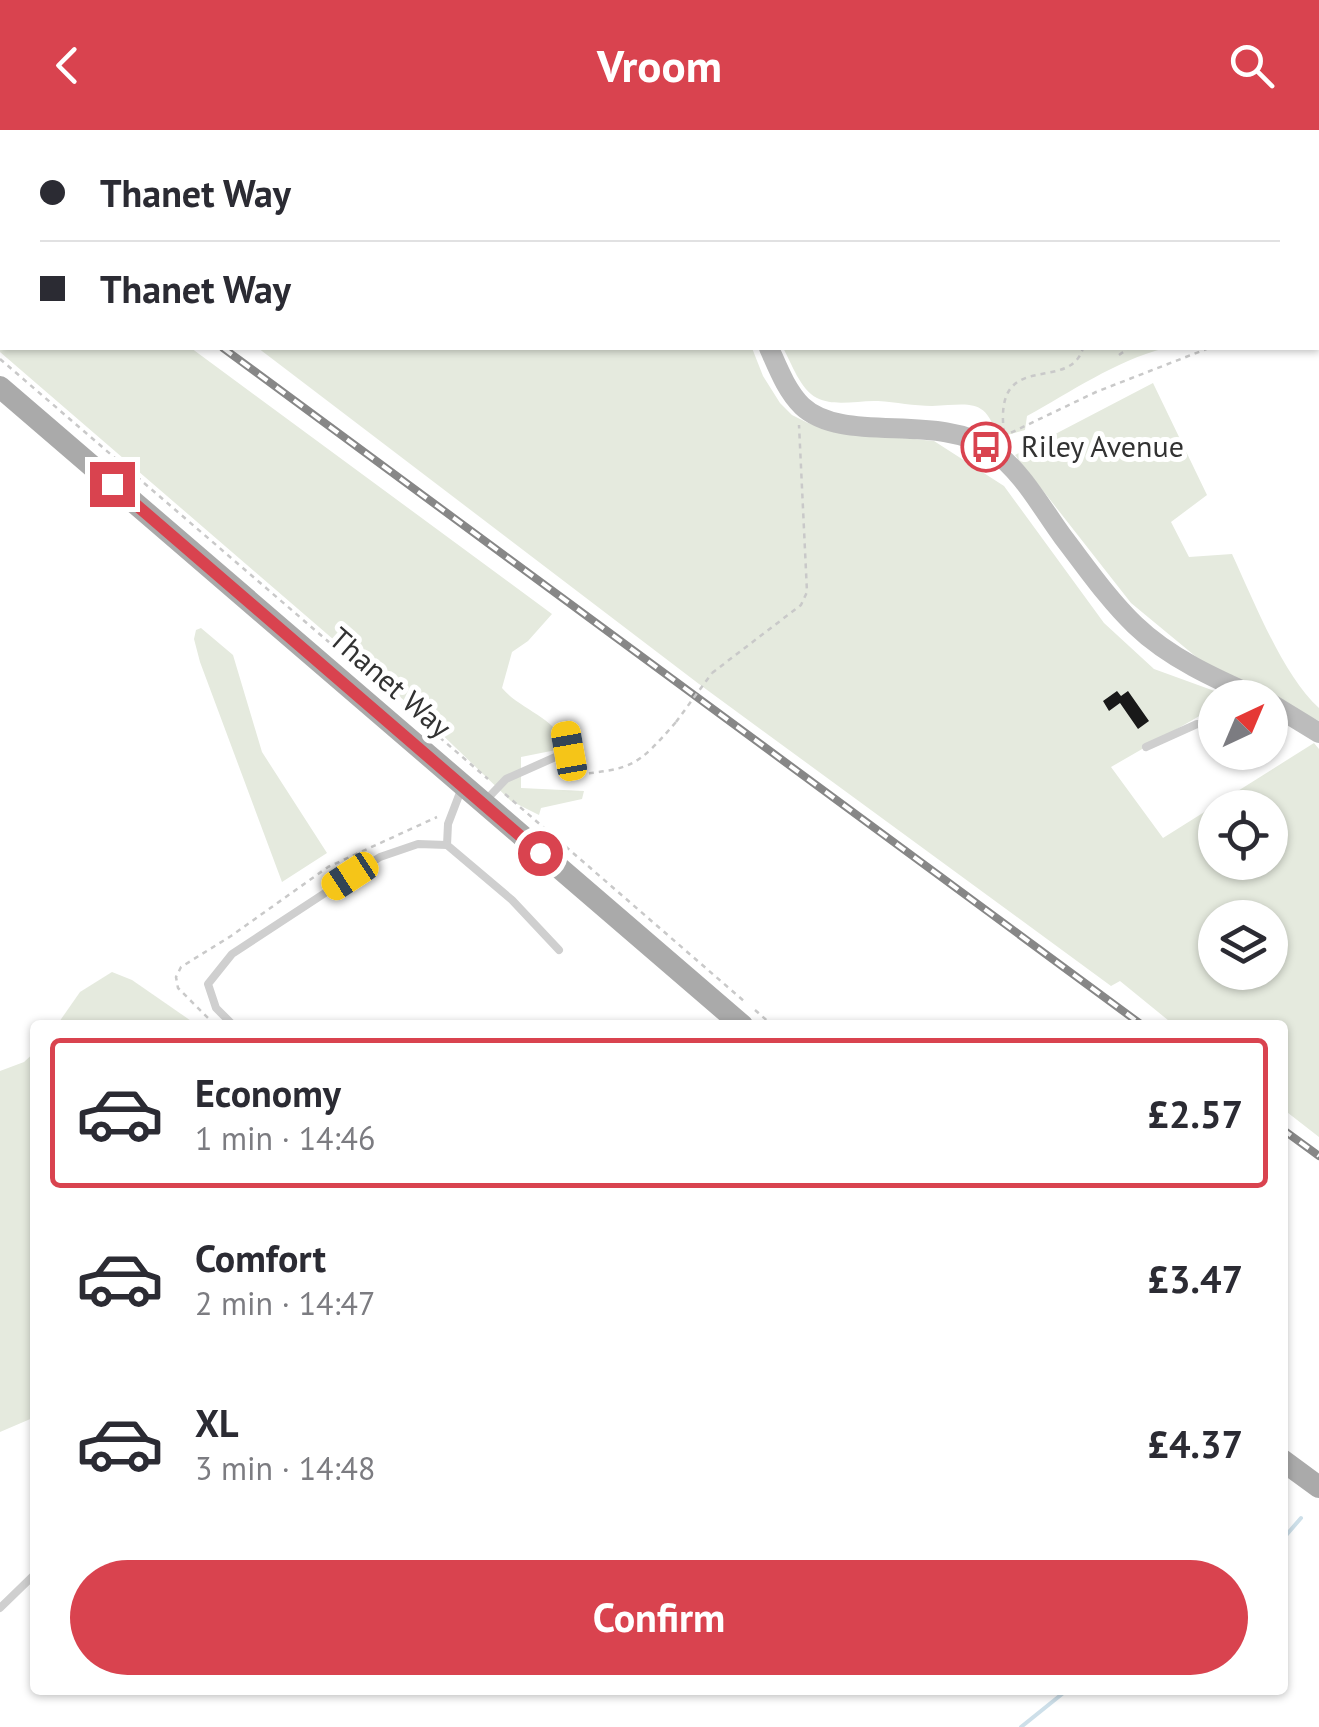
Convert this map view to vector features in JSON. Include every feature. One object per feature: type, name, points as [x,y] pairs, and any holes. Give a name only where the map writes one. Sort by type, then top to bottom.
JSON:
[{"type":"main road","points":[[769,350],[784,383],[800,404],[821,419],[997,441],[1061,534],[1134,624],[1190,664],[1222,680]]},
{"type":"main road","name":"Thanet Way","points":[[0,387],[462,786],[491,796],[737,1020]]},
{"type":"main road","points":[[1288,714],[1319,733]]},
{"type":"main road","points":[[1288,1464],[1319,1487]]},
{"type":"lane","points":[[1146,748],[1198,724]]},
{"type":"lane","points":[[491,796],[506,779],[569,751],[564,727]]},
{"type":"lane","points":[[447,845],[448,824],[462,786]]},
{"type":"lane","points":[[228,1020],[216,1008],[208,984],[232,954],[380,857],[418,844],[447,845],[512,900],[558,950]]},
{"type":"lane","points":[[0,1608],[30,1579]]},
{"type":"path","points":[[997,441],[1010,389],[1020,381],[1072,365],[1082,350]]},
{"type":"path","points":[[1118,355],[1126,350]]},
{"type":"path","points":[[997,441],[1096,392],[1204,350]]},
{"type":"path","points":[[0,359],[491,796],[766,1020]]},
{"type":"path","points":[[569,751],[572,775],[622,770],[649,754],[712,673],[802,605],[807,592],[800,404]]},
{"type":"shaded area","points":[[194,350],[552,614],[528,641],[512,652],[502,688],[555,729],[566,748],[521,757],[521,788],[584,791],[582,799],[541,808],[539,815],[511,801],[428,721],[0,352]]},
{"type":"shaded area","points":[[261,350],[753,350],[763,376],[792,415],[843,432],[934,441],[1004,486],[1104,623],[1154,669],[1198,685],[1198,717],[1111,767],[1163,838],[1198,816],[1198,880],[1288,880],[1288,790],[1239,790],[1271,770],[1288,770],[1288,759],[1314,743],[1319,749],[1319,1137],[1288,1113],[1288,1020],[1168,1020],[1120,981],[1111,986],[699,684]]},
{"type":"shaded area","points":[[784,350],[1159,350],[1094,378],[1027,416],[1025,430],[997,438],[988,415],[974,406],[824,401],[801,382]]},
{"type":"shaded area","points":[[1153,383],[1207,495],[1171,522],[1189,557],[1232,554],[1281,657],[1319,708],[1319,721],[1288,706],[1288,680],[1236,680],[1206,665],[1131,603],[1015,455]]},
{"type":"shaded area","points":[[201,628],[233,655],[262,752],[327,853],[282,882],[200,662],[194,639],[196,630]]},
{"type":"shaded area","points":[[112,972],[132,980],[190,1020],[60,1020],[80,992]]},
{"type":"shaded area","points":[[30,1057],[30,1419],[0,1432],[0,1071]]},
{"type":"building","points":[[1117,691],[1121,696],[1128,691],[1149,721],[1138,729],[1120,703],[1109,711],[1103,701]]},
{"type":"waterway","points":[[1288,1533],[1301,1518]]},
{"type":"waterway","points":[[1021,1727],[1061,1695]]},
{"type":"railway","points":[[226,350],[1135,1020]]},
{"type":"railway","points":[[1288,1133],[1319,1156]]},
{"type":"place","name":"Riley Avenue","points":[[986,447]]},
{"type":"route","points":[[112,484],[540,853]]}]
